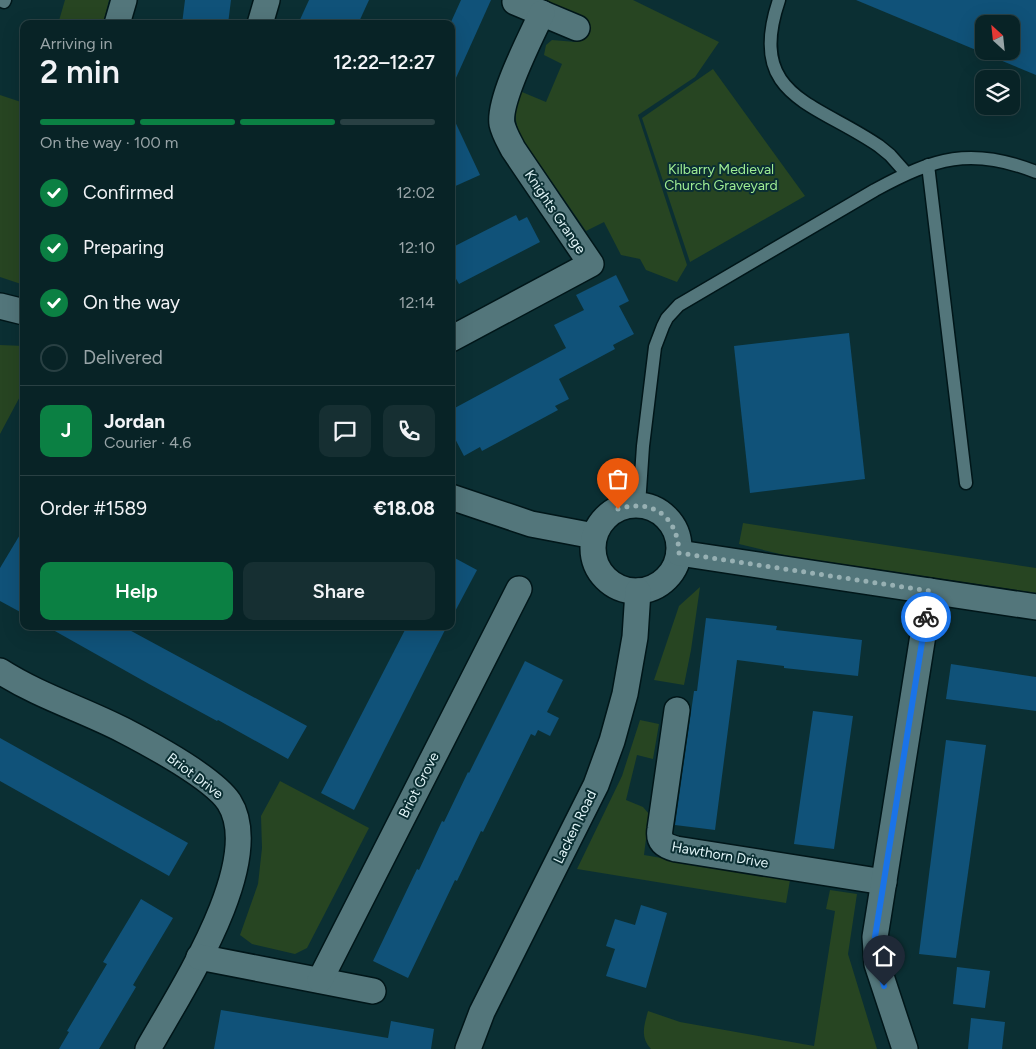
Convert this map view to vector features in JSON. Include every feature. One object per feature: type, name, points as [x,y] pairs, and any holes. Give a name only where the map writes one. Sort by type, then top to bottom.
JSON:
[{"type":"street","points":[[118,20],[124,0]]},
{"type":"street","points":[[261,20],[267,0]]},
{"type":"street","points":[[514,2],[578,28]]},
{"type":"street","name":"Knights Grange","points":[[455,337],[591,264],[513,149],[502,123],[503,109],[508,92],[542,13]]},
{"type":"street","points":[[0,306],[20,312]]},
{"type":"street","points":[[0,315],[20,313]]},
{"type":"street","points":[[455,498],[531,524],[594,536]]},
{"type":"street","points":[[630,505],[639,505],[655,509],[666,517],[674,528],[678,540],[679,553],[675,565],[665,579],[650,589],[638,591],[625,590],[612,584],[602,575],[595,563],[592,550],[594,536],[599,525],[607,515],[630,505]]},
{"type":"street","points":[[679,553],[1036,607]]},
{"type":"street","name":"Briot Grove","points":[[320,980],[519,589]]},
{"type":"street","name":"Lacken Road","points":[[468,1049],[482,1012],[596,786],[612,741],[625,694],[635,637],[638,591]]},
{"type":"street","points":[[905,1049],[876,956],[875,937],[930,591]]},
{"type":"street","name":"Briot Drive","points":[[0,671],[35,691],[122,729],[147,743],[214,786],[233,811],[238,837],[235,870],[223,909],[199,957],[148,1049]]},
{"type":"street","name":"Hawthorn Drive","points":[[677,710],[660,828],[660,840],[665,845],[676,849],[884,882]]},
{"type":"street","points":[[199,957],[372,991]]},
{"type":"lane","points":[[779,0],[773,18],[769,41],[772,63],[781,80],[796,96],[879,146],[906,173]]},
{"type":"lane","points":[[639,505],[643,446],[654,355],[658,336],[668,318],[679,305],[866,195],[906,173],[928,164],[943,160],[974,157],[1000,160],[1036,172]]},
{"type":"lane","points":[[928,164],[966,483]]},
{"type":"green space","points":[[65,0],[109,0],[104,20],[59,20]]},
{"type":"green space","points":[[543,0],[633,0],[719,42],[695,77],[638,115],[687,265],[677,282],[646,270],[640,259],[621,255],[604,222],[586,231],[521,137],[515,115],[522,92],[546,102],[562,64],[544,55],[546,45],[552,40],[576,42],[586,19]]},
{"type":"green space","name":"Kilbarry Medieval Church Graveyard","points":[[713,69],[805,196],[690,262],[642,118]]},
{"type":"green space","points":[[0,95],[20,102],[20,284],[0,277]]},
{"type":"green space","points":[[0,345],[20,346],[20,396],[0,434]]},
{"type":"green space","points":[[743,523],[1036,568],[1036,593],[788,556],[739,544]]},
{"type":"green space","points":[[700,587],[684,685],[654,680],[679,606]]},
{"type":"green space","points":[[640,720],[659,724],[653,759],[637,755],[626,800],[643,807],[649,814],[644,855],[790,880],[786,903],[577,869],[622,776]]},
{"type":"green space","points":[[280,781],[369,828],[307,948],[295,954],[252,944],[240,935],[258,884],[262,848],[261,816]]},
{"type":"green space","points":[[830,890],[857,894],[848,954],[877,1049],[651,1049],[644,1036],[644,1026],[648,1011],[680,1022],[814,1046],[835,911],[826,909]]},
{"type":"building","points":[[185,0],[231,0],[228,20],[182,20]]},
{"type":"building","points":[[309,0],[369,0],[360,20],[300,20]]},
{"type":"building","points":[[461,0],[491,0],[455,80],[455,20],[452,20]]},
{"type":"building","points":[[856,0],[1036,0],[1036,75],[1000,60],[1020,60],[1020,15],[975,15],[975,50]]},
{"type":"building","points":[[455,122],[480,175],[455,186]]},
{"type":"building","points":[[516,215],[519,221],[527,217],[540,242],[459,284],[455,277],[455,246]]},
{"type":"building","points":[[616,275],[629,301],[619,306],[634,334],[613,345],[615,349],[559,379],[569,399],[555,406],[558,410],[482,451],[480,447],[464,456],[455,439],[455,408],[566,348],[554,325],[584,310],[576,295]]},
{"type":"building","points":[[849,333],[865,479],[750,493],[734,346]]},
{"type":"building","points":[[20,535],[20,612],[0,601],[0,568]]},
{"type":"building","points":[[455,558],[477,570],[455,611]]},
{"type":"building","points":[[706,618],[777,626],[776,630],[862,640],[858,676],[784,668],[784,666],[737,660],[715,830],[675,825],[694,691],[697,691]]},
{"type":"building","points":[[53,630],[129,630],[307,726],[288,759]]},
{"type":"building","points":[[405,630],[445,630],[354,810],[321,793]]},
{"type":"building","points":[[525,661],[563,680],[547,712],[559,718],[550,736],[538,730],[535,736],[531,734],[483,832],[481,831],[457,881],[455,880],[408,978],[373,961],[417,869],[419,870],[442,821],[444,822]]},
{"type":"building","points":[[951,664],[1036,677],[1036,711],[946,699]]},
{"type":"building","points":[[813,711],[853,716],[834,849],[794,844]]},
{"type":"building","points":[[0,738],[188,843],[169,876],[0,781]]},
{"type":"building","points":[[946,740],[986,745],[956,958],[919,954]]},
{"type":"building","points":[[141,899],[173,918],[133,985],[136,987],[99,1049],[59,1049],[69,1032],[67,1031],[107,964],[103,962]]},
{"type":"building","points":[[641,905],[667,913],[646,988],[606,976],[615,949],[606,946],[615,919],[635,925]]},
{"type":"building","points":[[957,967],[990,971],[985,1008],[953,1004]]},
{"type":"building","points":[[221,1010],[388,1038],[391,1021],[434,1029],[431,1049],[214,1049]]},
{"type":"building","points":[[971,1018],[1005,1022],[1002,1049],[968,1049]]},
{"type":"way so far","points":[[618,509],[630,505],[655,509],[666,517],[674,528],[678,540],[679,553],[930,591],[926,617]]},
{"type":"route","points":[[884,986],[876,956],[875,937],[926,617]]}]
